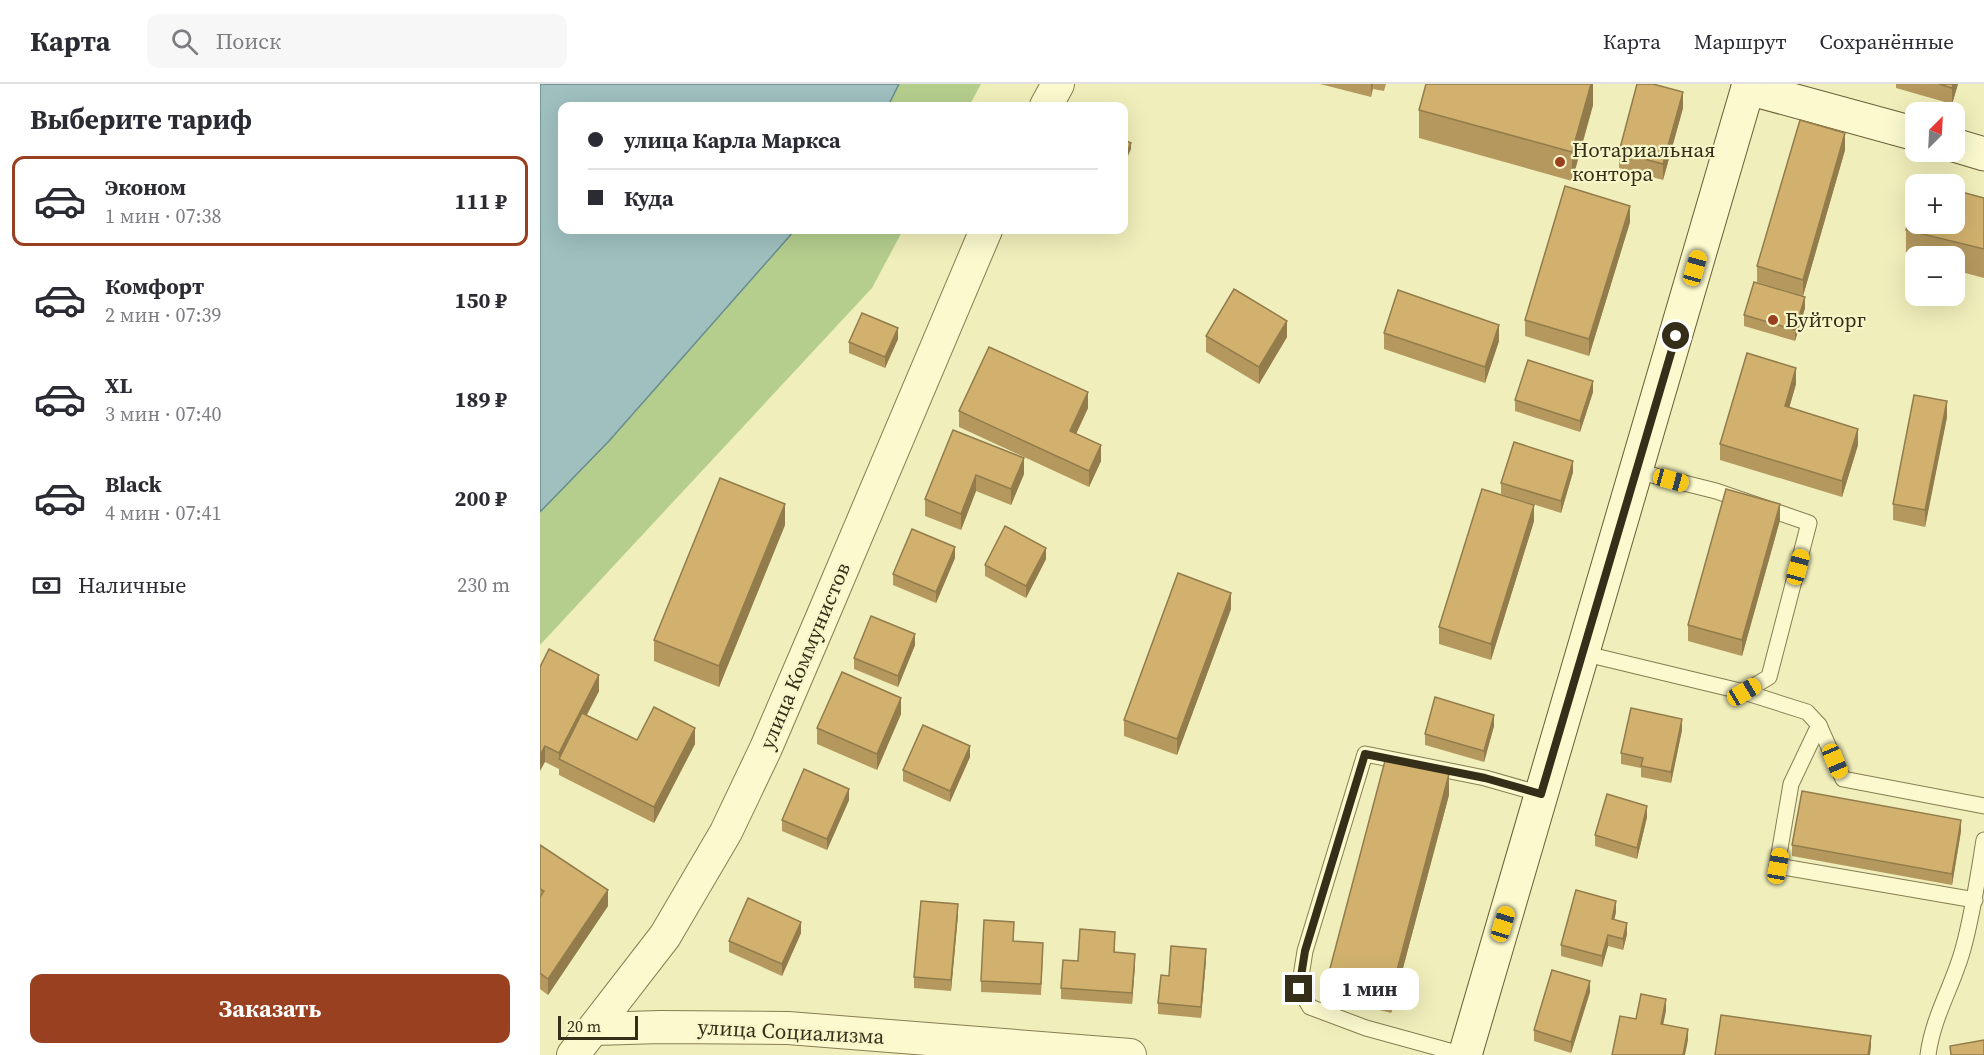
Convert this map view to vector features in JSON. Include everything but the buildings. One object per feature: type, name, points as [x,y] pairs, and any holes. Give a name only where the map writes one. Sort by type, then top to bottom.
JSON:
[{"type":"main road","points":[[1464,1055],[1636,471],[1742,86],[1905,131]]},
{"type":"main road","points":[[1965,149],[1984,154]]},
{"type":"street","points":[[1048,102],[1058,84]]},
{"type":"street","name":"улица Коммунистов","points":[[573,1055],[665,936],[726,832],[766,748],[984,234]]},
{"type":"street","name":"улица Социализма","points":[[595,1029],[788,1028],[1130,1055]]},
{"type":"lane","points":[[1636,471],[1716,491],[1809,523],[1769,677],[1744,692]]},
{"type":"lane","points":[[1582,653],[1744,692],[1807,711],[1819,725],[1843,779],[1984,806]]},
{"type":"lane","points":[[1819,725],[1791,784],[1778,866],[1975,900]]},
{"type":"lane","points":[[1464,1055],[1366,1028],[1310,1007],[1299,989],[1305,951],[1365,754],[1485,778],[1541,794]]},
{"type":"lane","points":[[1928,1055],[1939,1008],[1963,951],[1975,900],[1984,840]]},
{"type":"green space","points":[[899,84],[981,84],[971,102],[890,102]]},
{"type":"green space","points":[[791,234],[901,234],[872,288],[540,645],[540,512],[609,441]]},
{"type":"water","points":[[540,84],[899,84],[890,102],[558,102],[558,234],[791,234],[609,441],[540,512]]},
{"type":"place","name":"Нотариальная контора","points":[[1560,162]]},
{"type":"place","name":"Буйторг","points":[[1773,320]]},
{"type":"route","points":[[1299,989],[1305,951],[1365,754],[1485,778],[1541,794],[1676,336]]}]
